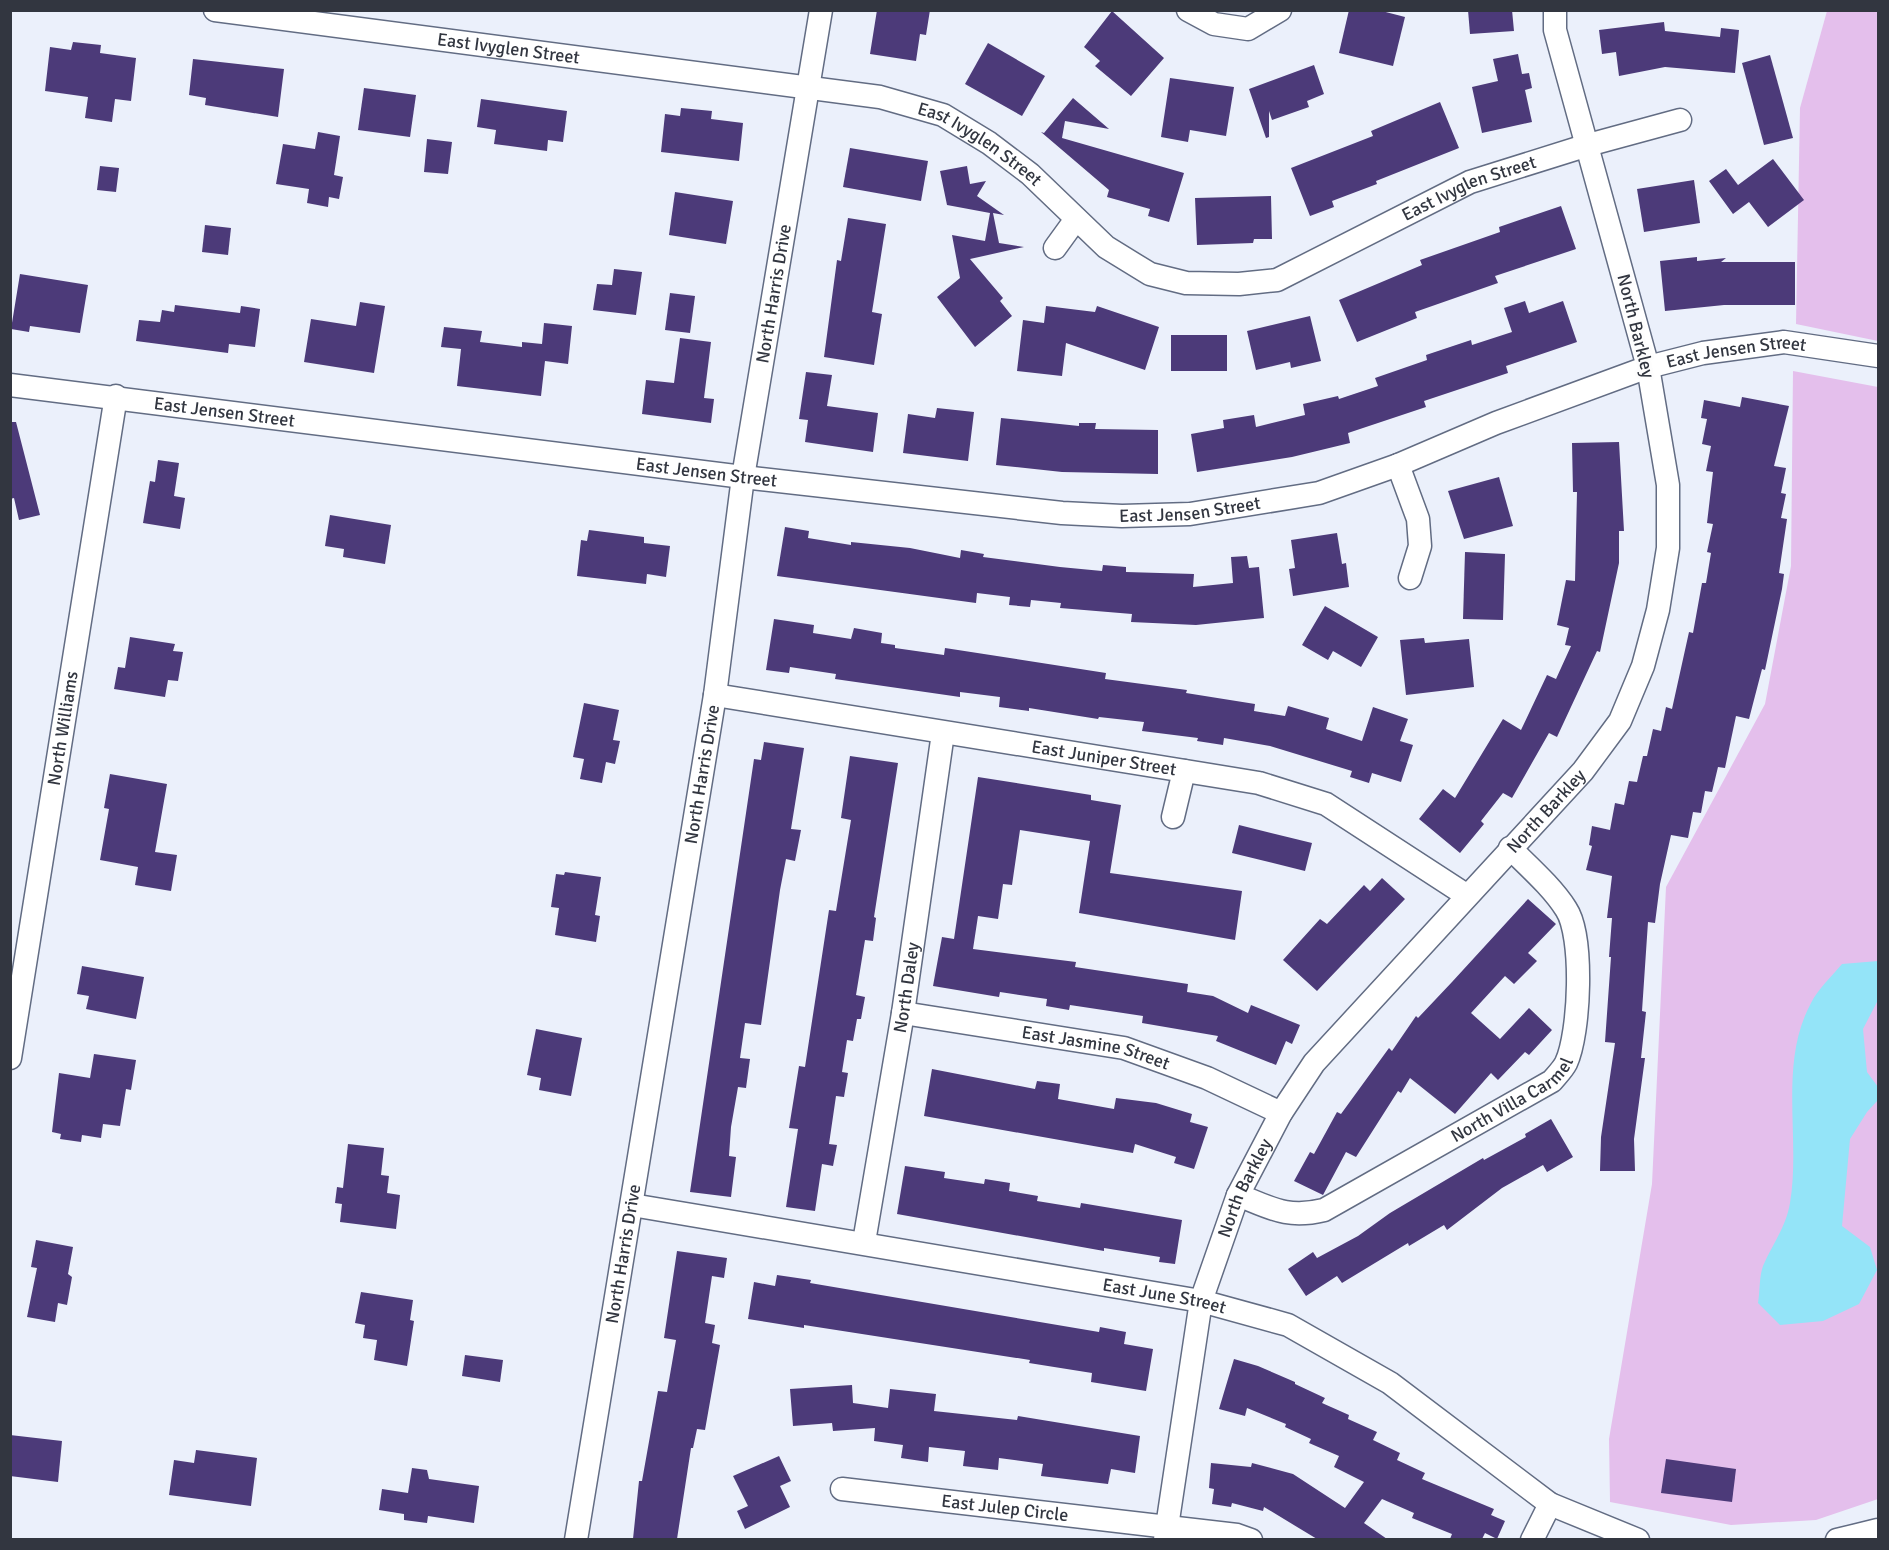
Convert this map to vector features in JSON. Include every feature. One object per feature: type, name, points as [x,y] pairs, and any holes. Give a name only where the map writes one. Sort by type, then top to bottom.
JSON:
[{"type":"street","name":"East Ivyglen Street","points":[[215,10],[880,97],[943,115],[989,143],[1030,174],[1106,247],[1150,274],[1186,283],[1239,284],[1277,280],[1470,182],[1588,145],[1680,120]]},
{"type":"street","name":"North Harris Drive","points":[[576,1539],[715,695],[743,477],[821,10]]},
{"type":"street","points":[[1188,10],[1214,24],[1248,29],[1280,10]]},
{"type":"street","name":"North Barkley","points":[[1166,1534],[1201,1301],[1238,1195],[1281,1113],[1314,1064],[1466,895],[1582,771],[1620,721],[1643,666],[1658,610],[1668,548],[1668,485],[1648,367],[1556,30],[1555,10]]},
{"type":"street","points":[[1055,248],[1076,219]]},
{"type":"street","name":"East Jensen Street","points":[[10,385],[116,396],[743,477],[1062,513],[1122,516],[1190,514],[1319,493],[1398,465],[1496,423],[1648,367],[1703,353],[1784,342],[1878,356]]},
{"type":"street","name":"North Williams","points":[[10,1058],[116,396]]},
{"type":"street","points":[[1398,465],[1418,519],[1420,546],[1410,578]]},
{"type":"street","name":"East Juniper Street","points":[[715,695],[1259,783],[1326,804],[1466,895]]},
{"type":"street","name":"North Daley","points":[[864,1242],[903,1013],[943,733]]},
{"type":"street","points":[[1173,817],[1184,771]]},
{"type":"street","name":"North Villa Carmel","points":[[1238,1195],[1277,1210],[1302,1216],[1324,1210],[1552,1081],[1566,1064],[1575,1035],[1578,950],[1575,928],[1566,909],[1510,848]]},
{"type":"street","name":"East Jasmine Street","points":[[903,1013],[1124,1048],[1207,1078],[1281,1113]]},
{"type":"street","name":"East June Street","points":[[632,1205],[864,1242],[1201,1301],[1288,1325],[1390,1383],[1550,1504],[1638,1539]]},
{"type":"street","name":"East Julep Circle","points":[[842,1489],[1166,1534],[1237,1535],[1251,1539]]},
{"type":"street","points":[[1532,1539],[1550,1504]]},
{"type":"street","points":[[1837,1539],[1878,1530]]},
{"type":"shaded area","points":[[1827,11],[1878,11],[1878,341],[1796,324],[1800,108]]},
{"type":"shaded area","points":[[1793,371],[1878,387],[1878,1499],[1816,1520],[1731,1525],[1610,1502],[1609,1439],[1652,1184],[1666,887],[1765,704],[1791,566]]},
{"type":"water","points":[[1878,961],[1878,1000],[1863,1029],[1867,1072],[1878,1087],[1878,1100],[1867,1112],[1850,1139],[1842,1226],[1870,1247],[1877,1270],[1859,1304],[1823,1321],[1780,1325],[1758,1303],[1763,1266],[1782,1228],[1790,1203],[1793,1178],[1793,1076],[1795,1051],[1801,1026],[1814,998],[1842,964]]},
{"type":"building","points":[[877,10],[930,10],[926,35],[920,34],[916,61],[870,54]]},
{"type":"building","points":[[1349,10],[1378,10],[1405,17],[1393,66],[1339,53]]},
{"type":"building","points":[[1468,10],[1512,10],[1514,31],[1470,34]]},
{"type":"building","points":[[1112,11],[1164,58],[1131,96],[1095,66],[1100,61],[1084,47]]},
{"type":"building","points":[[1664,22],[1665,31],[1720,37],[1721,28],[1739,30],[1735,73],[1665,67],[1619,76],[1616,52],[1602,54],[1599,30]]},
{"type":"building","points":[[73,42],[101,45],[100,53],[136,58],[131,101],[115,99],[112,122],[85,118],[88,97],[45,91],[50,47],[71,50]]},
{"type":"building","points":[[988,43],[1045,76],[1022,116],[965,84]]},
{"type":"building","points":[[1518,54],[1522,74],[1529,73],[1532,88],[1525,90],[1532,122],[1482,133],[1472,87],[1498,81],[1493,59]]},
{"type":"building","points":[[1770,55],[1793,138],[1764,145],[1742,63]]},
{"type":"building","points":[[193,59],[284,69],[278,117],[205,105],[206,98],[189,95]]},
{"type":"building","points":[[1314,65],[1324,94],[1307,101],[1309,107],[1272,120],[1269,111],[1269,137],[1266,138],[1249,89]]},
{"type":"building","points":[[1170,78],[1234,87],[1226,136],[1190,130],[1188,142],[1161,137]]},
{"type":"building","points":[[364,88],[416,95],[410,137],[358,130]]},
{"type":"building","points":[[1073,98],[1109,129],[1065,121],[1062,138],[1184,173],[1169,222],[1148,216],[1150,209],[1107,197],[1109,190],[1041,132],[1044,133]]},
{"type":"building","points":[[481,99],[567,111],[563,142],[548,140],[547,151],[494,144],[496,130],[477,127]]},
{"type":"building","points":[[1440,102],[1459,148],[1332,201],[1334,207],[1310,216],[1291,168],[1373,136],[1371,131]]},
{"type":"building","points":[[681,108],[712,111],[711,119],[743,123],[739,161],[661,152],[665,114],[680,116]]},
{"type":"building","points":[[318,132],[340,136],[334,175],[343,177],[339,199],[329,197],[328,207],[307,203],[309,189],[276,184],[283,144],[315,149]]},
{"type":"building","points":[[427,139],[452,142],[448,174],[424,172]]},
{"type":"building","points":[[850,148],[928,161],[921,201],[843,187]]},
{"type":"building","points":[[1773,159],[1804,200],[1768,227],[1749,202],[1733,214],[1709,181],[1726,169],[1738,185]]},
{"type":"building","points":[[100,166],[119,168],[116,192],[97,190]]},
{"type":"building","points":[[967,166],[970,184],[986,181],[977,196],[1004,215],[993,213],[999,243],[1024,247],[970,259],[1003,298],[1000,301],[1012,316],[975,347],[937,297],[960,278],[952,235],[985,241],[990,213],[947,205],[940,171]]},
{"type":"building","points":[[1694,180],[1700,223],[1644,232],[1637,189]]},
{"type":"building","points":[[675,192],[733,201],[726,244],[669,235]]},
{"type":"building","points":[[1271,196],[1272,239],[1254,239],[1253,243],[1197,245],[1195,198]]},
{"type":"building","points":[[1561,206],[1576,249],[1495,276],[1498,283],[1415,312],[1417,318],[1357,342],[1339,300],[1422,265],[1420,260],[1500,232],[1499,227]]},
{"type":"building","points":[[848,218],[886,224],[872,312],[882,314],[874,365],[824,357],[837,260],[841,261]]},
{"type":"building","points":[[205,225],[231,228],[228,255],[202,252]]},
{"type":"building","points":[[1697,257],[1697,261],[1726,258],[1721,262],[1795,262],[1795,305],[1724,305],[1665,311],[1660,261]]},
{"type":"building","points":[[614,269],[642,272],[636,315],[593,310],[597,284],[612,285]]},
{"type":"building","points":[[20,274],[88,285],[80,333],[30,326],[29,332],[11,329]]},
{"type":"building","points":[[670,293],[695,296],[690,333],[665,330]]},
{"type":"building","points":[[1525,301],[1529,313],[1563,301],[1577,342],[1506,366],[1508,373],[1424,401],[1426,407],[1348,433],[1350,443],[1292,457],[1197,472],[1191,434],[1224,428],[1223,420],[1254,415],[1256,427],[1305,415],[1303,404],[1338,396],[1339,399],[1378,386],[1375,378],[1427,360],[1426,355],[1471,340],[1472,345],[1512,332],[1504,308]]},
{"type":"building","points":[[360,302],[385,306],[374,373],[304,362],[311,319],[356,326]]},
{"type":"building","points":[[175,305],[240,313],[241,306],[260,309],[255,347],[229,344],[228,353],[136,341],[139,320],[160,322],[162,310],[174,312]]},
{"type":"building","points":[[1046,306],[1095,312],[1097,306],[1159,327],[1145,370],[1066,343],[1062,376],[1017,371],[1023,320],[1044,323]]},
{"type":"building","points":[[1310,316],[1321,361],[1291,368],[1290,362],[1256,370],[1247,331]]},
{"type":"building","points":[[544,323],[572,326],[568,364],[545,361],[541,396],[457,386],[461,349],[441,347],[444,327],[482,331],[480,342],[522,347],[522,342],[542,344]]},
{"type":"building","points":[[1171,335],[1227,335],[1227,371],[1171,371]]},
{"type":"building","points":[[680,338],[711,342],[704,398],[714,399],[711,423],[642,414],[646,380],[674,383]]},
{"type":"building","points":[[806,372],[832,375],[827,406],[878,413],[873,452],[805,442],[808,420],[799,419]]},
{"type":"building","points":[[1742,397],[1789,406],[1774,466],[1786,468],[1781,493],[1786,494],[1781,518],[1787,519],[1779,573],[1784,574],[1782,589],[1765,670],[1762,669],[1749,719],[1736,716],[1725,768],[1718,767],[1712,792],[1705,791],[1701,813],[1693,812],[1688,838],[1671,835],[1660,884],[1655,923],[1648,922],[1642,1011],[1646,1012],[1641,1058],[1645,1058],[1634,1139],[1635,1171],[1600,1171],[1601,1137],[1615,1043],[1605,1042],[1612,918],[1607,918],[1612,876],[1586,870],[1592,846],[1589,845],[1592,826],[1610,830],[1615,803],[1624,805],[1629,781],[1637,782],[1643,756],[1647,756],[1653,729],[1661,731],[1666,707],[1672,709],[1689,632],[1693,633],[1702,583],[1706,583],[1711,553],[1707,552],[1713,524],[1707,523],[1713,472],[1706,471],[1711,446],[1702,444],[1707,419],[1701,418],[1704,400],[1740,407]]},
{"type":"building","points":[[937,408],[974,412],[968,461],[903,453],[908,414],[935,418]]},
{"type":"building","points":[[1001,418],[1079,426],[1079,423],[1096,423],[1095,429],[1158,430],[1158,474],[1062,472],[996,465]]},
{"type":"building","points":[[10,422],[16,422],[40,515],[19,520],[14,498],[10,499]]},
{"type":"building","points":[[1619,442],[1624,531],[1619,531],[1619,563],[1600,652],[1597,651],[1557,737],[1549,733],[1512,798],[1503,793],[1481,821],[1484,824],[1460,853],[1419,819],[1443,789],[1455,798],[1503,719],[1521,730],[1547,675],[1556,679],[1571,646],[1565,645],[1569,628],[1557,625],[1566,580],[1575,581],[1577,492],[1573,492],[1572,443]]},
{"type":"building","points":[[158,460],[179,463],[174,496],[185,498],[180,529],[143,523],[150,481],[155,482]]},
{"type":"building","points":[[1499,477],[1513,526],[1464,539],[1448,491]]},
{"type":"building","points":[[330,515],[391,525],[385,564],[343,557],[344,549],[325,546]]},
{"type":"building","points":[[785,527],[809,531],[808,538],[851,545],[851,542],[910,548],[960,558],[961,550],[984,554],[983,557],[1060,567],[1102,571],[1103,565],[1126,567],[1126,572],[1194,574],[1193,587],[1233,583],[1231,557],[1247,556],[1249,568],[1259,567],[1264,618],[1196,625],[1131,622],[1132,614],[1060,608],[1061,603],[1031,600],[1030,607],[1009,605],[1010,597],[977,593],[976,603],[777,576]]},
{"type":"building","points":[[589,530],[644,537],[644,543],[670,546],[666,577],[647,574],[646,584],[577,576],[581,540],[587,541]]},
{"type":"building","points":[[1337,533],[1342,564],[1346,563],[1349,587],[1293,596],[1289,569],[1295,568],[1291,540]]},
{"type":"building","points":[[1465,552],[1505,554],[1503,620],[1463,619]]},
{"type":"building","points":[[1325,606],[1378,637],[1361,667],[1333,651],[1328,660],[1302,645]]},
{"type":"building","points":[[774,619],[814,625],[813,633],[851,639],[854,628],[882,633],[881,643],[895,645],[895,648],[944,655],[945,648],[1106,673],[1105,679],[1187,690],[1186,693],[1255,704],[1254,711],[1285,716],[1288,706],[1329,718],[1326,729],[1362,741],[1373,707],[1408,719],[1400,741],[1413,745],[1401,782],[1372,773],[1369,783],[1350,777],[1352,771],[1270,746],[1224,738],[1223,745],[1197,741],[1198,738],[1142,731],[1144,722],[1099,717],[1098,719],[1029,708],[1029,711],[999,707],[1000,697],[960,692],[960,697],[835,679],[836,674],[790,667],[789,673],[766,670]]},
{"type":"building","points":[[130,637],[175,644],[173,651],[183,652],[178,681],[168,680],[165,697],[114,689],[118,667],[125,668]]},
{"type":"building","points":[[1424,638],[1425,643],[1469,639],[1474,687],[1406,695],[1400,640]]},
{"type":"building","points":[[584,703],[619,710],[613,740],[620,741],[615,764],[606,762],[602,783],[580,779],[584,759],[573,757]]},
{"type":"building","points":[[764,742],[804,748],[791,829],[801,830],[795,861],[786,859],[761,1025],[745,1023],[740,1058],[750,1059],[746,1088],[738,1087],[731,1127],[729,1156],[736,1157],[731,1197],[690,1192],[754,759],[761,760]]},
{"type":"building","points":[[850,756],[898,763],[874,917],[876,918],[873,941],[865,940],[856,995],[865,997],[861,1019],[857,1019],[853,1041],[847,1040],[842,1072],[848,1073],[844,1097],[836,1096],[829,1144],[837,1145],[833,1166],[822,1164],[815,1211],[786,1207],[798,1129],[789,1128],[799,1066],[805,1067],[829,910],[836,911],[851,820],[841,818]]},
{"type":"building","points":[[110,774],[167,784],[155,852],[177,855],[171,891],[135,885],[138,867],[100,860],[109,809],[104,808]]},
{"type":"building","points":[[978,777],[1091,795],[1091,800],[1121,805],[1110,873],[1242,891],[1235,940],[1079,913],[1090,841],[1020,830],[1012,885],[1003,884],[998,919],[978,916],[973,949],[1076,962],[1075,967],[1188,984],[1187,992],[1213,996],[1248,1013],[1251,1005],[1300,1025],[1292,1044],[1286,1041],[1276,1065],[1216,1041],[1218,1036],[1142,1023],[1143,1016],[1070,1005],[1069,1010],[1046,1006],[1047,999],[1000,992],[999,997],[933,986],[942,937],[954,939]]},
{"type":"building","points":[[1239,825],[1312,843],[1305,871],[1232,853]]},
{"type":"building","points":[[565,872],[601,877],[595,915],[600,916],[596,942],[555,935],[559,908],[551,907],[556,874],[564,875]]},
{"type":"building","points":[[1382,878],[1405,899],[1317,991],[1283,960],[1320,919],[1327,924],[1364,885],[1370,891]]},
{"type":"building","points":[[1528,899],[1556,924],[1528,953],[1537,961],[1514,984],[1505,976],[1471,1013],[1500,1039],[1529,1008],[1552,1030],[1529,1055],[1525,1052],[1498,1080],[1491,1073],[1455,1114],[1410,1078],[1401,1093],[1398,1091],[1356,1157],[1346,1152],[1323,1195],[1294,1181],[1310,1152],[1314,1154],[1337,1112],[1341,1114],[1389,1048],[1392,1051],[1416,1016],[1418,1018]]},
{"type":"building","points":[[82,966],[144,977],[136,1019],[86,1009],[89,996],[77,994]]},
{"type":"building","points":[[536,1029],[582,1038],[571,1096],[539,1090],[541,1078],[527,1075]]},
{"type":"building","points":[[94,1054],[136,1060],[131,1090],[126,1089],[120,1126],[103,1124],[101,1138],[82,1135],[81,1142],[60,1139],[61,1134],[52,1132],[59,1073],[90,1078]]},
{"type":"building","points":[[932,1069],[1035,1089],[1037,1081],[1060,1084],[1058,1099],[1114,1109],[1116,1098],[1156,1103],[1192,1114],[1190,1122],[1208,1127],[1194,1169],[1174,1163],[1176,1157],[1135,1144],[1133,1153],[924,1116]]},
{"type":"building","points":[[1551,1119],[1573,1157],[1547,1172],[1543,1165],[1502,1188],[1447,1230],[1444,1225],[1409,1246],[1408,1243],[1342,1283],[1337,1276],[1306,1296],[1288,1269],[1313,1252],[1317,1258],[1358,1236],[1390,1213],[1483,1158],[1484,1160],[1526,1137],[1525,1134]]},
{"type":"building","points":[[348,1144],[384,1148],[381,1175],[389,1176],[387,1193],[400,1195],[396,1229],[340,1222],[342,1204],[335,1203],[337,1187],[343,1188]]},
{"type":"building","points":[[905,1166],[945,1172],[944,1178],[984,1184],[985,1179],[1010,1183],[1009,1191],[1038,1196],[1037,1201],[1080,1208],[1081,1203],[1182,1220],[1175,1264],[1159,1262],[1160,1257],[1104,1248],[1104,1251],[897,1214]]},
{"type":"building","points":[[36,1240],[73,1247],[68,1274],[72,1277],[67,1305],[58,1303],[55,1322],[27,1317],[37,1268],[31,1267]]},
{"type":"building","points":[[677,1251],[727,1258],[724,1278],[712,1276],[705,1323],[715,1325],[712,1343],[720,1345],[705,1430],[697,1429],[693,1448],[691,1448],[677,1539],[633,1539],[639,1481],[642,1481],[658,1391],[667,1392],[676,1340],[664,1338]]},
{"type":"building","points":[[777,1275],[811,1280],[810,1283],[1099,1332],[1100,1327],[1126,1332],[1124,1344],[1153,1349],[1146,1391],[1091,1382],[1092,1373],[1029,1363],[1030,1360],[804,1325],[804,1328],[748,1319],[754,1282],[775,1286]]},
{"type":"building","points":[[361,1292],[413,1300],[410,1320],[414,1321],[407,1366],[374,1360],[377,1340],[363,1338],[365,1325],[355,1323]]},
{"type":"building","points":[[465,1355],[503,1360],[500,1382],[462,1376]]},
{"type":"building","points":[[1234,1359],[1258,1366],[1325,1398],[1322,1403],[1349,1415],[1348,1419],[1377,1432],[1373,1440],[1400,1453],[1397,1460],[1425,1473],[1422,1479],[1494,1509],[1491,1515],[1505,1521],[1497,1539],[1485,1533],[1482,1539],[1450,1539],[1452,1534],[1412,1518],[1414,1513],[1382,1499],[1364,1523],[1387,1539],[1317,1539],[1264,1507],[1263,1511],[1232,1503],[1231,1507],[1212,1504],[1214,1489],[1209,1488],[1211,1463],[1251,1467],[1252,1463],[1293,1474],[1345,1508],[1364,1482],[1334,1467],[1339,1456],[1309,1443],[1311,1439],[1285,1427],[1286,1424],[1247,1408],[1245,1416],[1219,1409]]},
{"type":"building","points":[[852,1385],[853,1403],[888,1408],[890,1389],[936,1394],[934,1411],[1017,1420],[1018,1416],[1140,1436],[1135,1473],[1111,1469],[1108,1484],[1041,1476],[1043,1464],[999,1458],[998,1470],[963,1466],[965,1451],[929,1447],[928,1462],[901,1458],[903,1445],[874,1441],[875,1428],[833,1431],[832,1423],[793,1426],[790,1389]]},
{"type":"building","points":[[10,1435],[62,1441],[58,1482],[10,1476]]},
{"type":"building","points":[[196,1450],[257,1458],[251,1506],[169,1495],[174,1460],[194,1463]]},
{"type":"building","points":[[779,1456],[791,1481],[780,1486],[790,1507],[745,1529],[737,1511],[748,1506],[733,1476]]},
{"type":"building","points":[[1666,1459],[1736,1469],[1732,1502],[1661,1493]]},
{"type":"building","points":[[412,1468],[427,1470],[429,1479],[479,1486],[474,1523],[428,1516],[427,1523],[404,1520],[404,1514],[379,1510],[382,1489],[408,1493]]}]
